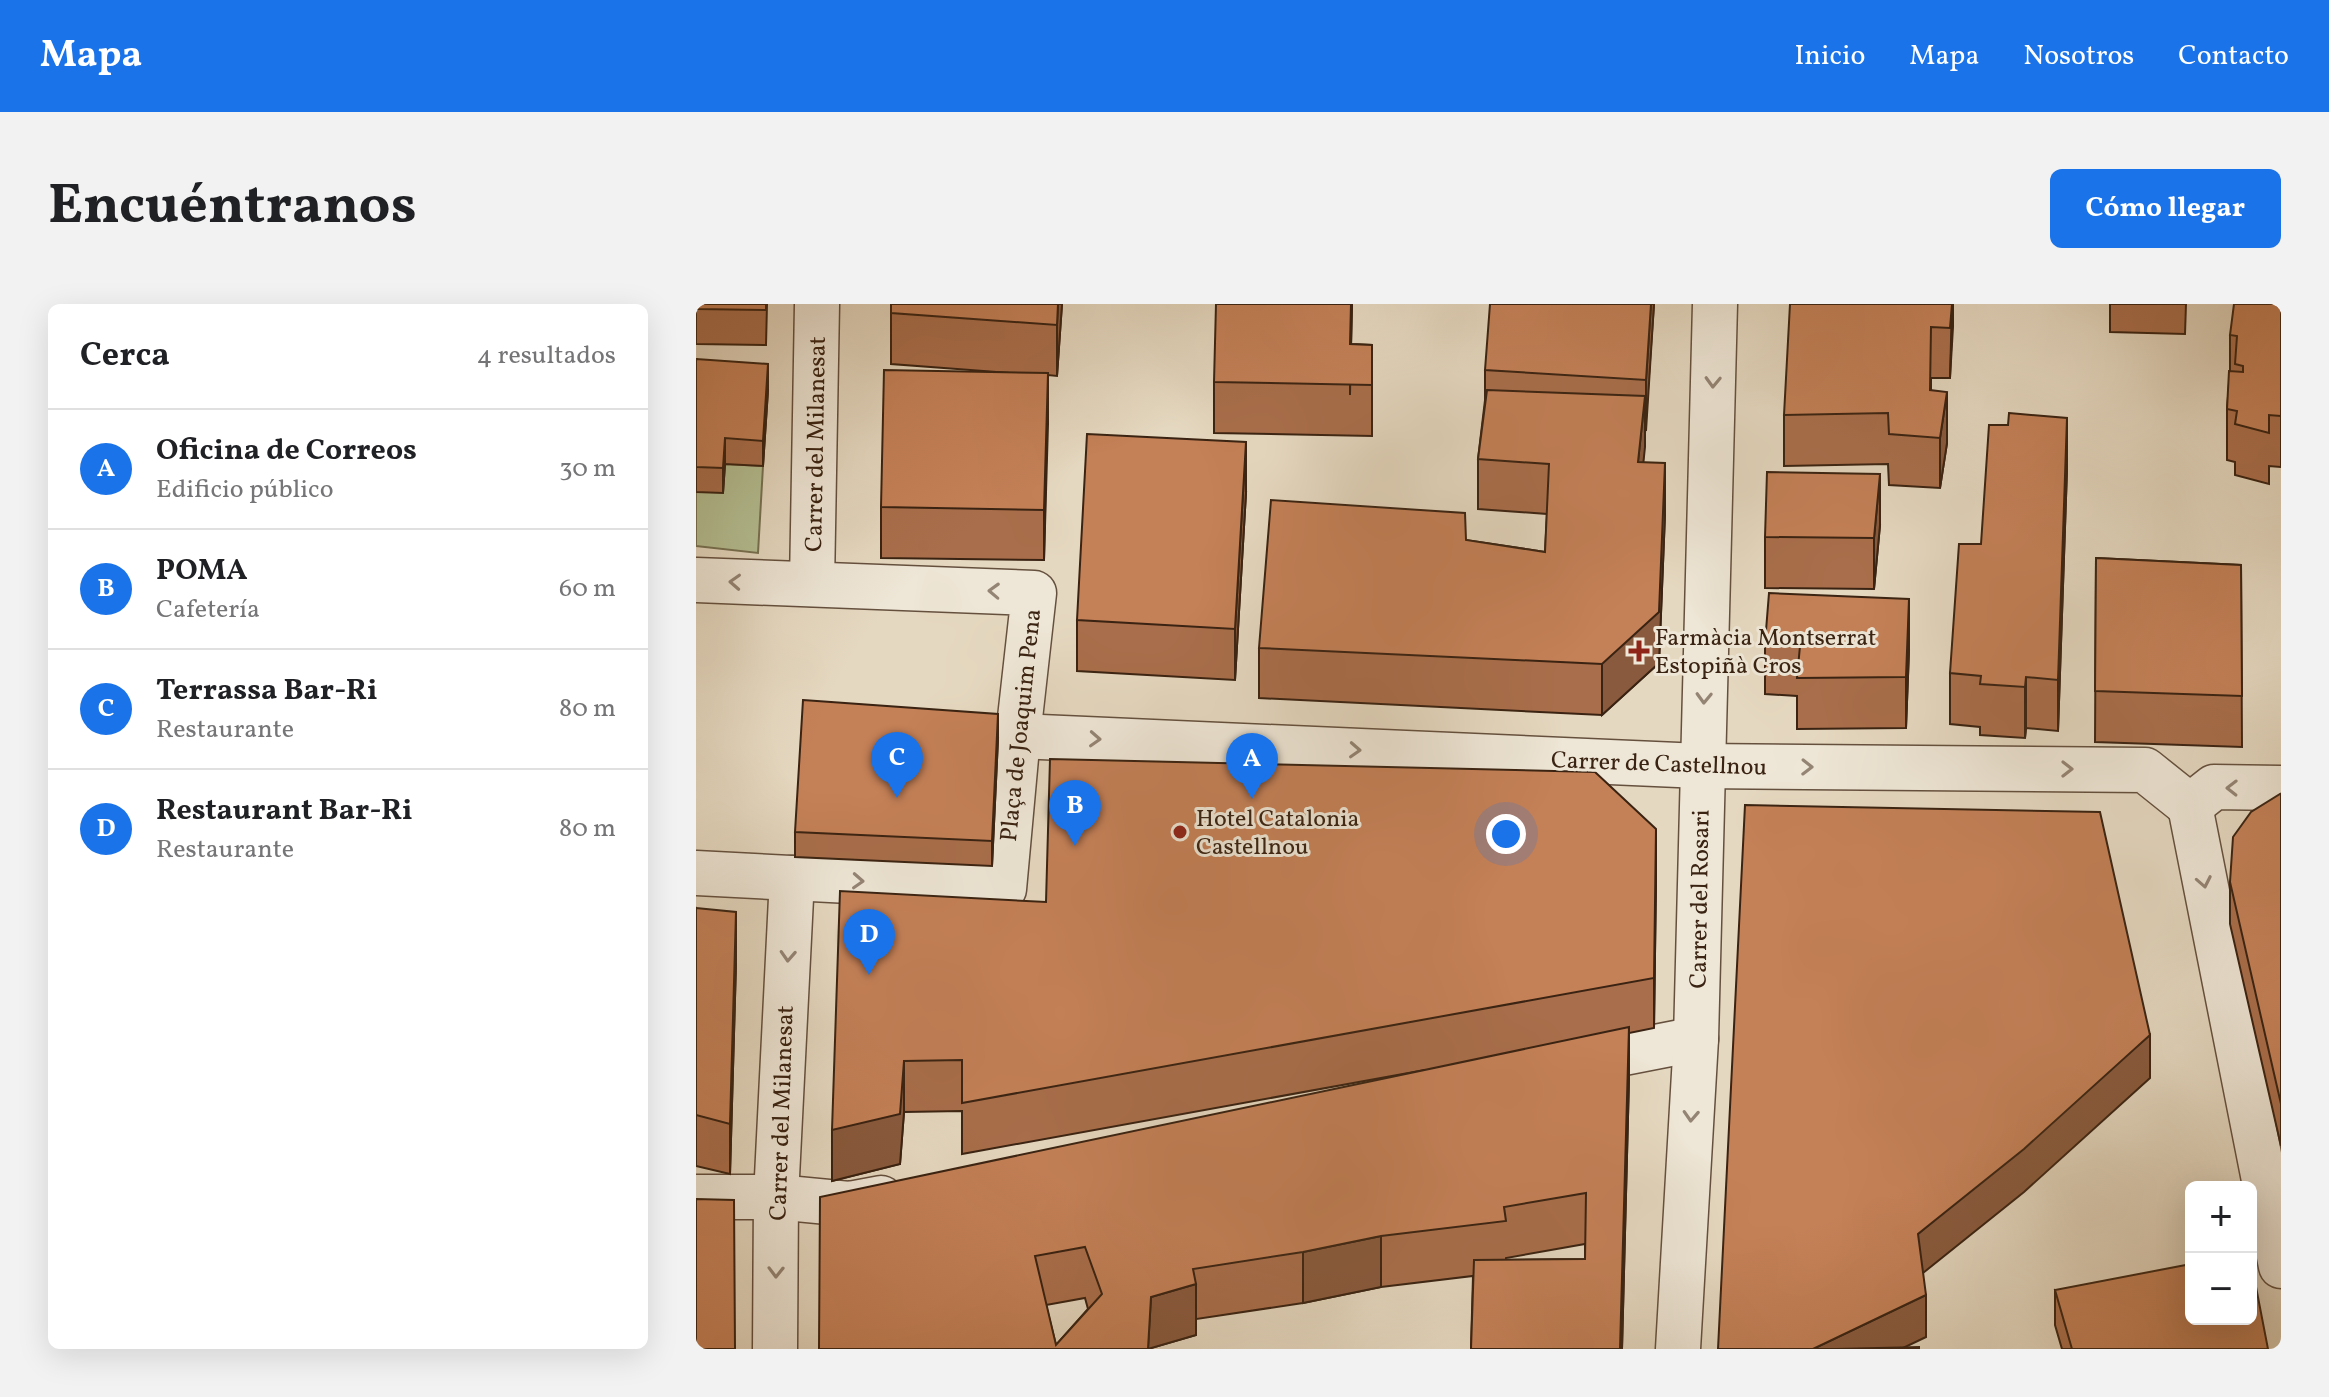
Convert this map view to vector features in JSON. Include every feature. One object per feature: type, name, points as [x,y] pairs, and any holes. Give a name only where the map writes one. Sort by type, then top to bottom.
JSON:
[{"type":"street","name":"Carrer del Milanesat","points":[[812,584],[817,304]]},
{"type":"street","name":"Carrer del Rosari","points":[[1678,1349],[1696,1039],[1715,304]]},
{"type":"street","name":"Plaça de Joaquim Pena","points":[[696,580],[1034,593],[1004,889],[696,873]]},
{"type":"street","name":"Carrer de Castellnou","points":[[1018,736],[1701,766],[2145,770],[2190,806]]},
{"type":"street","points":[[2281,788],[2214,787],[2190,806],[2281,1266]]},
{"type":"street","name":"Carrer del Milanesat","points":[[775,1349],[776,1197],[792,878]]},
{"type":"street","points":[[1527,1072],[1696,1039]]},
{"type":"street","points":[[696,1197],[776,1197],[849,1204],[926,1189]]},
{"type":"green space","points":[[725,464],[763,466],[758,553],[696,546],[696,492]]},
{"type":"building","points":[[696,304],[766,304],[766,310],[696,309]]},
{"type":"building","points":[[891,304],[1058,304],[1057,325],[891,313]]},
{"type":"building","points":[[1216,304],[1351,304],[1350,344],[1372,345],[1372,385],[1214,382]]},
{"type":"building","points":[[1490,304],[1651,304],[1646,380],[1485,370]]},
{"type":"building","points":[[1790,304],[1952,304],[1950,328],[1931,327],[1930,390],[1947,392],[1940,438],[1889,434],[1888,413],[1784,415]]},
{"type":"building","points":[[2234,304],[2281,304],[2281,416],[2269,415],[2269,433],[2235,424],[2237,411],[2227,409],[2229,371],[2243,372],[2243,366],[2235,364],[2237,336],[2230,335]]},
{"type":"building","points":[[696,359],[768,364],[763,441],[725,438],[723,468],[696,467]]},
{"type":"building","points":[[884,370],[1048,373],[1044,510],[881,507]]},
{"type":"building","points":[[1487,390],[1645,396],[1638,462],[1665,463],[1659,612],[1602,664],[1259,648],[1271,500],[1465,513],[1466,540],[1545,552],[1549,464],[1478,459]]},
{"type":"building","points":[[2009,413],[2067,418],[2058,680],[2026,677],[2025,687],[1980,684],[1981,676],[1950,673],[1959,544],[1981,544],[1989,425],[2008,425]]},
{"type":"building","points":[[1087,434],[1246,442],[1235,629],[1077,620]]},
{"type":"building","points":[[1767,472],[1880,474],[1874,538],[1765,537]]},
{"type":"building","points":[[2096,558],[2241,565],[2242,696],[2095,691]]},
{"type":"building","points":[[1769,593],[1909,599],[1906,677],[1797,678],[1800,646],[1765,643]]},
{"type":"building","points":[[803,700],[998,714],[992,841],[795,832]]},
{"type":"building","points":[[1050,759],[1595,772],[1656,829],[1654,978],[962,1103],[962,1060],[904,1061],[900,1114],[832,1130],[840,891],[1046,902]]},
{"type":"building","points":[[2281,794],[2281,1104],[2230,882],[2233,837],[2251,812]]},
{"type":"building","points":[[1745,805],[2100,812],[2150,1035],[2024,1149],[1918,1234],[1926,1295],[1813,1349],[1718,1349]]},
{"type":"building","points":[[696,908],[736,912],[730,1124],[696,1115]]},
{"type":"building","points":[[1629,1027],[1620,1349],[1471,1349],[1474,1260],[1585,1259],[1586,1193],[1504,1207],[1506,1221],[1381,1236],[1193,1269],[1196,1284],[1151,1297],[1148,1349],[819,1349],[820,1197]],"holes":[[[1085,1247],[1102,1294],[1056,1345],[1035,1256]]]},
{"type":"building","points":[[696,1199],[734,1200],[735,1349],[696,1349]]},
{"type":"building","points":[[2185,1265],[2185,1325],[2257,1325],[2257,1292],[2268,1349],[2072,1349],[2055,1290]]},
{"type":"building","points":[[1919,1347],[1919,1349],[1836,1349]]},
{"type":"place","name":"Farmàcia Montserrat Estopiñà Cros","points":[[1639,651]]},
{"type":"place","name":"Terrassa Bar-Ri","points":[[897,798]]},
{"type":"place","name":"Oficina de Correos","points":[[1252,799]]},
{"type":"place","name":"Hotel Catalonia Castellnou","points":[[1180,832]]},
{"type":"place","name":"POMA","points":[[1075,846]]},
{"type":"place","name":"Restaurant Bar-Ri","points":[[869,975]]}]
